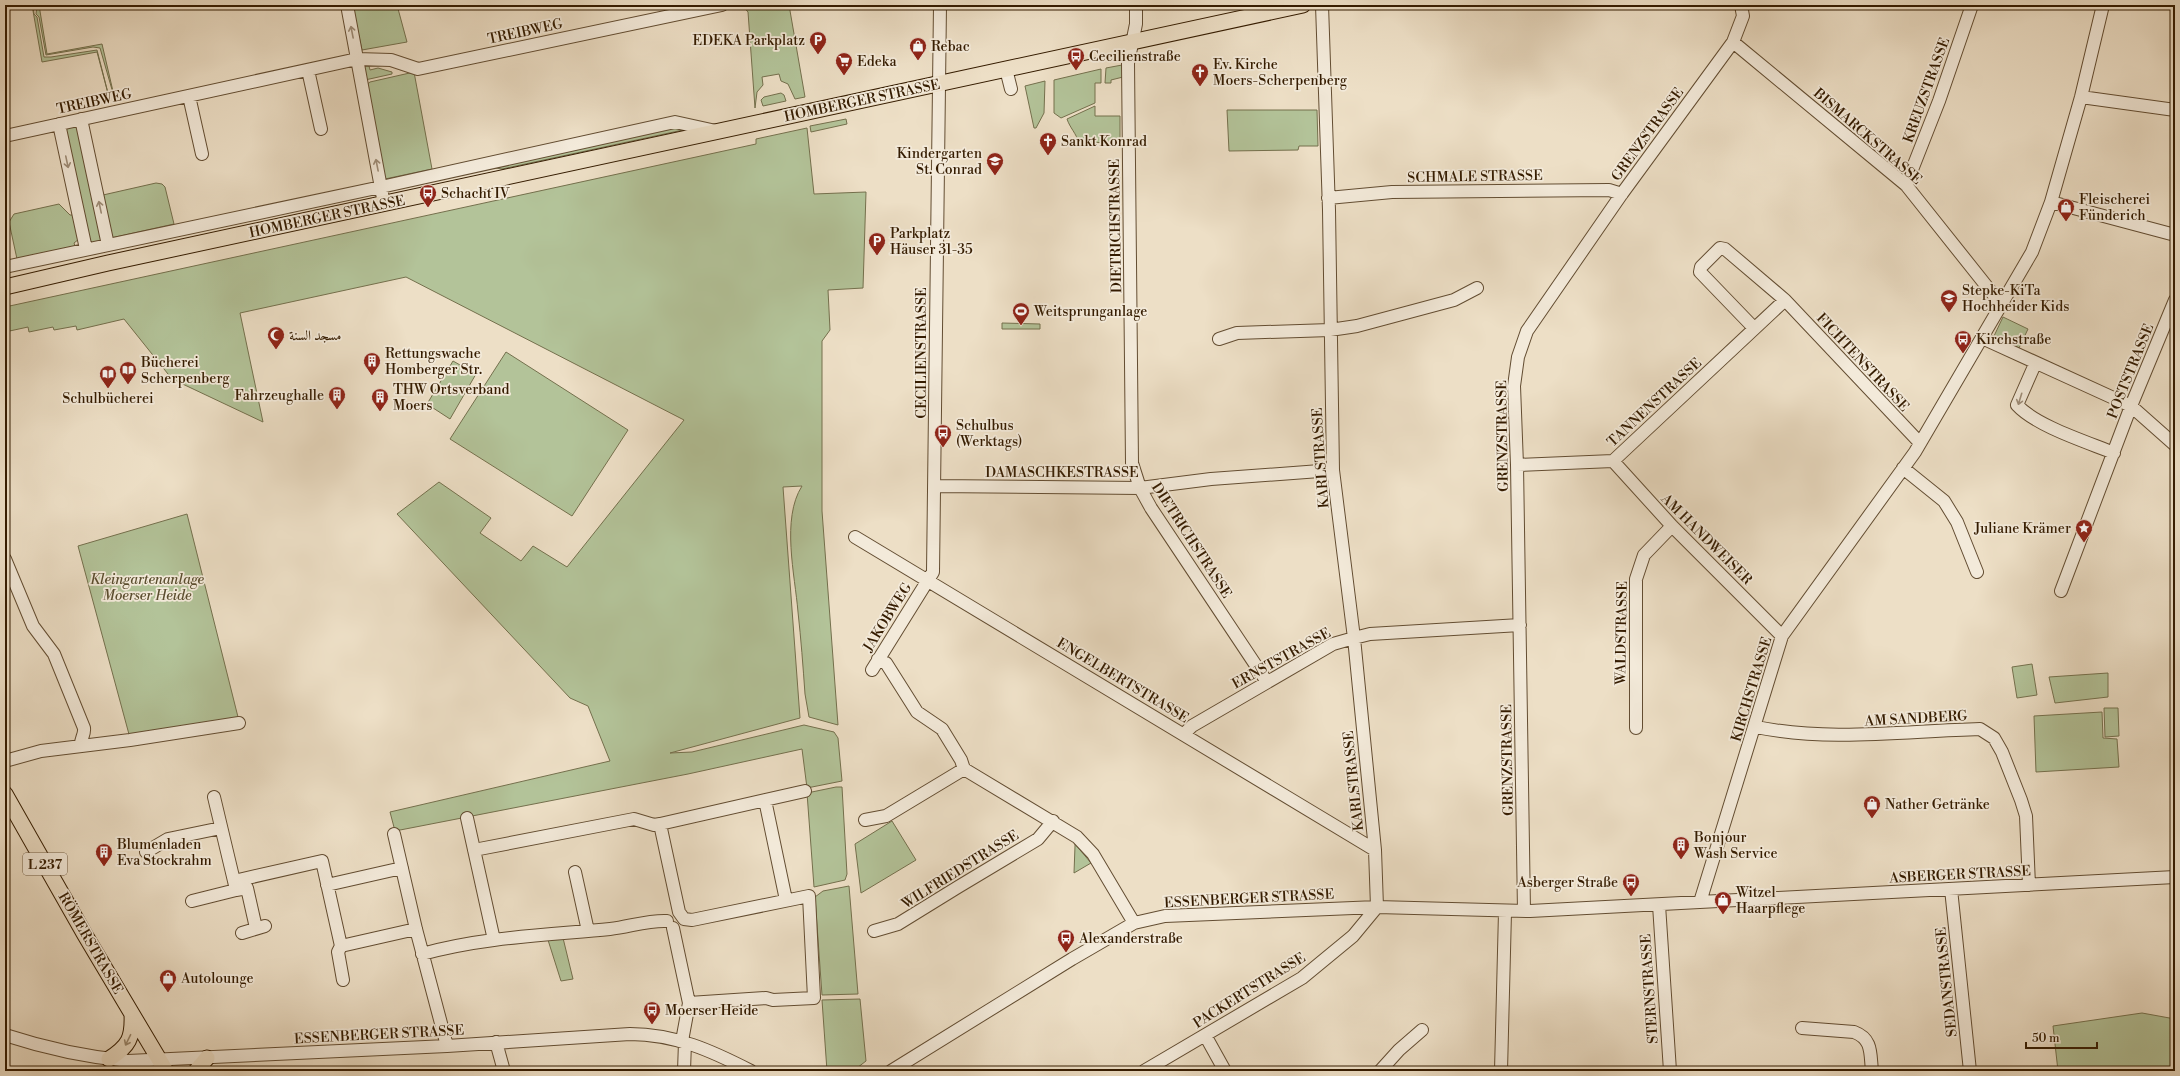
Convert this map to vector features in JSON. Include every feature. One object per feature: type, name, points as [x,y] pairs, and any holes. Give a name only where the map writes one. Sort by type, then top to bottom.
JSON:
[{"type":"main road","name":"HOMBERGER STRASSE","points":[[5,287],[108,263],[1303,5]]},
{"type":"main road","name":"RÖMERSTRASSE","points":[[5,794],[163,1066]]},
{"type":"main road","points":[[109,1059],[120,1052],[130,1039],[133,1025],[132,1014]]},
{"type":"main road","points":[[196,1071],[207,1058]]},
{"type":"street","points":[[347,5],[384,204]]},
{"type":"street","name":"TREIBWEG","points":[[5,136],[357,59],[392,60],[418,69],[722,5]]},
{"type":"street","name":"CECILIENSTRASSE","points":[[928,580],[933,572],[940,5]]},
{"type":"street","name":"DIETRICHSTRASSE","points":[[1136,5],[1136,24],[1128,63],[1132,463],[1140,488],[1151,508],[1267,682]]},
{"type":"street","name":"KARLSTRASSE","points":[[1322,5],[1328,198],[1333,470],[1354,638],[1375,850],[1377,907]]},
{"type":"street","name":"GRENZSTRASSE","points":[[1527,911],[1514,386],[1518,357],[1527,331],[1622,194],[1733,42],[1743,16],[1741,5]]},
{"type":"street","name":"KREUZSTRASSE","points":[[1906,185],[1940,101],[1972,5]]},
{"type":"street","name":"KIRCHSTRASSE","points":[[1700,902],[1756,727],[1782,636],[1920,443],[1982,338],[2000,303],[2032,252],[2051,202],[2081,97],[2103,5]]},
{"type":"street","name":"BISMARCKSTRASSE","points":[[1733,42],[1906,185],[2000,303]]},
{"type":"street","points":[[1006,69],[1011,89]]},
{"type":"street","points":[[308,70],[321,129]]},
{"type":"street","points":[[189,96],[202,154]]},
{"type":"street","points":[[2081,97],[2175,110]]},
{"type":"street","points":[[81,119],[108,245]]},
{"type":"street","name":"HOMBERGER STRASSE","points":[[5,267],[381,187],[675,122],[719,131]]},
{"type":"street","points":[[59,124],[86,249]]},
{"type":"street","name":"SCHMALE STRASSE","points":[[1328,198],[1392,192],[1609,190],[1622,194]]},
{"type":"street","points":[[2051,202],[2175,235]]},
{"type":"street","name":"FICHTENSTRASSE","points":[[1754,328],[1700,272],[1701,267],[1716,249],[1724,249],[1785,300],[1920,443]]},
{"type":"street","points":[[1219,339],[1237,333],[1330,330],[1357,326],[1454,300],[1477,288]]},
{"type":"street","name":"TANNENSTRASSE","points":[[1517,465],[1613,461],[1785,300]]},
{"type":"street","name":"POSTSTRASSE","points":[[2061,591],[2131,406],[2175,300]]},
{"type":"street","points":[[1982,338],[2035,364],[2131,406],[2175,445]]},
{"type":"street","points":[[2035,364],[2017,405],[2022,411],[2062,433],[2114,453]]},
{"type":"street","name":"AM HANDWEISER","points":[[1613,461],[1672,526],[1782,636]]},
{"type":"street","points":[[1903,468],[1944,500],[1957,522],[1977,572]]},
{"type":"street","name":"DAMASCHKESTRASSE","points":[[934,486],[1140,488],[1211,478],[1333,470]]},
{"type":"street","name":"WALDSTRASSE","points":[[1636,728],[1636,579],[1644,555],[1672,526]]},
{"type":"street","name":"ENGELBERTSTRASSE","points":[[855,537],[1375,850]]},
{"type":"street","points":[[5,559],[33,626],[54,654],[84,728],[85,732],[80,741],[81,746]]},
{"type":"street","name":"JAKOBWEG","points":[[928,580],[875,664],[886,663],[917,712],[942,729],[961,760],[964,768]]},
{"type":"street","name":"ERNSTSTRASSE","points":[[1184,734],[1192,726],[1333,644],[1370,634],[1520,625]]},
{"type":"street","points":[[5,761],[41,751],[239,723]]},
{"type":"street","name":"AM SANDBERG","points":[[1756,727],[1784,733],[1829,736],[1980,729],[1988,732],[1994,738],[2002,752],[2026,816],[2029,885]]},
{"type":"street","points":[[865,820],[886,816],[964,768],[1077,837],[1093,854],[1134,923]]},
{"type":"street","points":[[474,850],[634,818],[654,825],[660,824],[805,791]]},
{"type":"street","points":[[214,797],[235,886]]},
{"type":"street","points":[[765,800],[786,900]]},
{"type":"street","points":[[467,818],[494,940]]},
{"type":"street","name":"WILFRIEDSTRASSE","points":[[874,931],[898,924],[965,884],[1038,838],[1053,821]]},
{"type":"street","points":[[660,824],[681,915]]},
{"type":"street","points":[[146,852],[168,839],[221,828]]},
{"type":"street","points":[[394,834],[422,954],[447,1046]]},
{"type":"street","points":[[192,901],[235,886],[322,861],[341,946],[338,952],[343,980]]},
{"type":"street","points":[[327,885],[402,868]]},
{"type":"street","points":[[575,872],[588,931]]},
{"type":"street","name":"ASBERGER STRASSE","points":[[1527,911],[2175,877]]},
{"type":"street","points":[[235,886],[247,888],[261,927],[242,933]]},
{"type":"street","name":"SEDANSTRASSE","points":[[1951,889],[1970,1071]]},
{"type":"street","points":[[684,1071],[684,1041],[688,1003],[669,917],[681,915],[692,920],[809,896],[814,998],[774,1000],[766,998],[688,1003]]},
{"type":"street","name":"STERNSTRASSE","points":[[1659,905],[1670,1071]]},
{"type":"street","name":"ESSENBERGER STRASSE","points":[[891,1071],[1072,959],[1134,923],[1165,916],[1377,907],[1505,912],[1527,911]]},
{"type":"street","name":"PACKERTSTRASSE","points":[[1144,1071],[1302,978],[1353,936],[1377,907]]},
{"type":"street","points":[[1501,1071],[1505,912]]},
{"type":"street","points":[[422,954],[453,945],[494,940],[670,924]]},
{"type":"street","points":[[341,946],[416,929]]},
{"type":"street","points":[[1802,1028],[1854,1032],[1862,1035],[1867,1039],[1870,1045],[1872,1071]]},
{"type":"street","points":[[1380,1071],[1399,1050],[1422,1030]]},
{"type":"street","name":"ESSENBERGER STRASSE","points":[[5,1035],[47,1048],[109,1059],[163,1066],[207,1058],[652,1034],[684,1041],[723,1056],[751,1071]]},
{"type":"street","points":[[1204,1035],[1225,1071]]},
{"type":"street","points":[[496,1042],[504,1071]]},
{"type":"green space","points":[[32,5],[34,14],[37,17],[44,57],[97,50],[110,101],[97,52],[42,62]]},
{"type":"green space","points":[[37,5],[39,5],[47,54],[102,44],[115,100],[100,48],[93,47],[46,55],[39,17],[36,14]]},
{"type":"green space","points":[[352,5],[397,5],[407,42],[362,50]]},
{"type":"green space","points":[[742,5],[789,5],[805,97],[795,99],[788,84],[781,81],[779,74],[762,77],[763,85],[757,92],[755,108],[748,12]]},
{"type":"green space","points":[[368,62],[370,70],[378,68],[392,72],[392,74],[365,80],[364,68]]},
{"type":"green space","points":[[1122,65],[1123,77],[1111,80],[1111,83],[1105,83],[1106,68]]},
{"type":"green space","points":[[1101,69],[1101,83],[1095,83],[1095,103],[1061,118],[1054,113],[1054,80]]},
{"type":"green space","points":[[414,72],[432,169],[385,179],[366,85],[370,82]]},
{"type":"green space","points":[[1045,81],[1044,113],[1036,128],[1034,128],[1025,86]]},
{"type":"green space","points":[[781,93],[784,95],[786,101],[763,106],[761,100],[764,97]]},
{"type":"green space","points":[[1095,106],[1095,116],[1120,116],[1120,142],[1079,143],[1067,119]]},
{"type":"green space","points":[[1227,110],[1317,110],[1318,146],[1299,146],[1298,150],[1229,151]]},
{"type":"green space","points":[[846,119],[847,124],[811,132],[810,126]]},
{"type":"green space","points":[[73,125],[77,127],[102,241],[90,243],[65,129]]},
{"type":"green space","points":[[672,127],[683,130],[502,169],[490,167]]},
{"type":"green space","points":[[807,128],[814,194],[866,192],[863,288],[828,290],[830,330],[822,341],[822,511],[838,725],[809,717],[805,694],[791,548],[792,514],[796,499],[802,486],[783,487],[800,718],[670,753],[692,752],[804,725],[834,732],[838,738],[842,781],[807,788],[802,749],[688,774],[395,831],[390,812],[610,761],[588,706],[570,698],[397,514],[439,482],[491,518],[480,533],[521,561],[533,546],[567,567],[684,420],[406,277],[240,313],[263,422],[172,379],[124,319],[77,330],[76,326],[54,330],[53,327],[29,332],[28,327],[5,332],[5,307],[756,144],[756,139]]},
{"type":"green space","points":[[156,183],[162,184],[165,187],[174,224],[111,238],[103,195]]},
{"type":"green space","points":[[59,204],[70,215],[75,215],[79,239],[74,243],[75,246],[17,259],[9,222],[14,214]]},
{"type":"green space","points":[[2003,317],[2028,329],[2019,348],[1994,336]]},
{"type":"green space","name":"Weitsprunganlage","points":[[1002,323],[1040,324],[1040,329],[1002,329]]},
{"type":"green space","points":[[506,352],[628,430],[572,516],[450,439]]},
{"type":"green space","points":[[453,361],[476,374],[450,419],[427,404]]},
{"type":"green space","name":"Kleingartenanlage Moerser Heide","points":[[187,514],[239,721],[130,738],[78,546]]},
{"type":"green space","points":[[2032,664],[2037,695],[2017,698],[2012,667]]},
{"type":"green space","points":[[2108,673],[2108,697],[2055,703],[2049,677]]},
{"type":"green space","points":[[2104,708],[2118,708],[2119,736],[2105,737]]},
{"type":"green space","points":[[2102,712],[2103,738],[2117,739],[2119,767],[2036,772],[2034,716]]},
{"type":"green space","points":[[842,787],[847,874],[845,880],[814,887],[807,793]]},
{"type":"green space","points":[[892,821],[916,860],[861,893],[855,844]]},
{"type":"green space","points":[[1075,844],[1091,863],[1074,873],[1075,846]]},
{"type":"green space","points":[[849,886],[858,994],[822,995],[815,897],[823,891]]},
{"type":"green space","points":[[563,938],[573,979],[561,981],[548,940]]},
{"type":"green space","points":[[860,999],[866,1061],[853,1071],[827,1071],[822,1000]]},
{"type":"green space","points":[[2142,1013],[2175,1019],[2175,1071],[2058,1071],[2053,1026]]},
{"type":"place","name":"EDEKA Parkplatz","points":[[818,55]]},
{"type":"place","name":"Rebac","points":[[918,61]]},
{"type":"place","name":"Cecilienstraße","points":[[1076,71]]},
{"type":"place","name":"Edeka","points":[[844,76]]},
{"type":"place","name":"Ev. Kirche Moers-Scherpenberg","points":[[1200,87]]},
{"type":"place","name":"Sankt Konrad","points":[[1048,156]]},
{"type":"place","name":"Kindergarten St. Conrad","points":[[995,176]]},
{"type":"place","name":"Schacht IV","points":[[428,208]]},
{"type":"place","name":"Fleischerei Fünderich","points":[[2066,222]]},
{"type":"place","name":"Parkplatz Häuser 31-35","points":[[877,256]]},
{"type":"place","name":"Stepke-KiTa Hochheider Kids","points":[[1949,313]]},
{"type":"place","name":"Weitsprunganlage","points":[[1021,326]]},
{"type":"place","name":"مسجد السنة","points":[[276,350]]},
{"type":"place","name":"Kirchstraße","points":[[1963,354]]},
{"type":"place","name":"Rettungswache Homberger Str.","points":[[372,376]]},
{"type":"place","name":"Bücherei Scherpenberg","points":[[128,385]]},
{"type":"place","name":"Schulbücherei","points":[[108,389]]},
{"type":"place","name":"Fahrzeughalle","points":[[337,410]]},
{"type":"place","name":"THW Ortsverband Moers","points":[[380,412]]},
{"type":"place","name":"Schulbus (Werktags)","points":[[943,448]]},
{"type":"place","name":"Juliane Krämer","points":[[2084,543]]},
{"type":"place","name":"Nather Getränke","points":[[1872,819]]},
{"type":"place","name":"Bonjour Wash Service","points":[[1681,860]]},
{"type":"place","name":"Blumenladen Eva Stockrahm","points":[[104,867]]},
{"type":"place","name":"Asberger Straße","points":[[1631,897]]},
{"type":"place","name":"Witzel Haarpflege","points":[[1723,915]]},
{"type":"place","name":"Alexanderstraße","points":[[1066,953]]},
{"type":"place","name":"Autolounge","points":[[168,993]]},
{"type":"place","name":"Moerser Heide","points":[[652,1025]]}]
